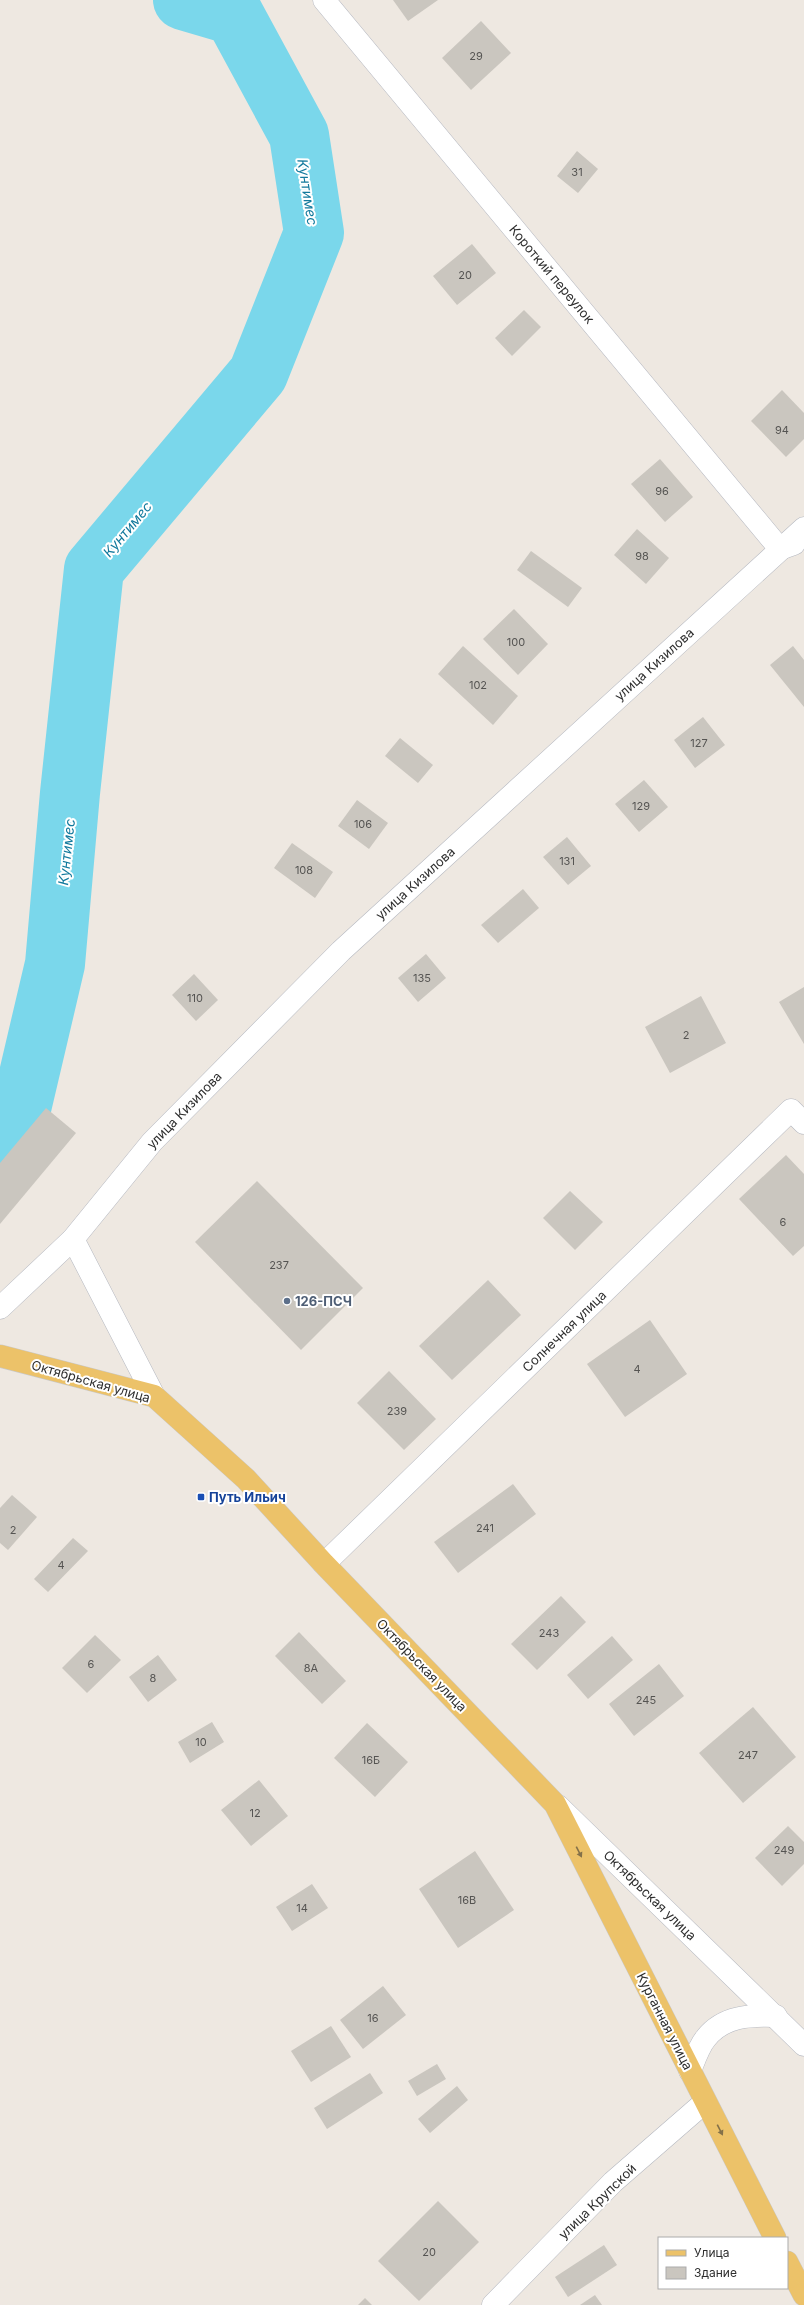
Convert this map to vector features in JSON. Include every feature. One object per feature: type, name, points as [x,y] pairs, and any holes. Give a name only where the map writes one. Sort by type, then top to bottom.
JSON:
[{"type":"main road","name":"Октябрьская улица","points":[[0,1356],[154,1396],[246,1479],[324,1564],[555,1804]]},
{"type":"main road","name":"Курганная улица","points":[[555,1804],[774,2237]]},
{"type":"main road","points":[[788,2264],[804,2295]]},
{"type":"street","name":"Короткий переулок","points":[[324,0],[780,549]]},
{"type":"street","name":"улица Кизилова","points":[[0,1308],[73,1239],[152,1142],[341,951],[804,528]]},
{"type":"street","name":"улица Кизилова","points":[[780,549],[804,541]]},
{"type":"street","name":"Солнечная улица","points":[[324,1564],[791,1110],[804,1123]]},
{"type":"street","points":[[73,1239],[154,1396]]},
{"type":"street","name":"Октябрьская улица","points":[[555,1804],[776,2016],[804,2045]]},
{"type":"street","points":[[690,2071],[705,2038],[723,2023],[749,2015],[776,2016]]},
{"type":"street","name":"улица Крупской","points":[[494,2305],[613,2182],[705,2102]]},
{"type":"building","points":[[393,0],[438,0],[408,21]]},
{"type":"building","points":[[481,21],[511,53],[471,90],[442,58]]},
{"type":"building","points":[[577,151],[598,169],[578,193],[557,176]]},
{"type":"building","points":[[472,244],[496,273],[457,305],[433,276]]},
{"type":"building","points":[[524,310],[541,327],[512,356],[495,338]]},
{"type":"building","points":[[782,390],[804,413],[804,439],[786,457],[751,421]]},
{"type":"building","points":[[660,459],[693,497],[665,522],[631,484]]},
{"type":"building","points":[[637,529],[669,558],[646,584],[614,555]]},
{"type":"building","points":[[531,551],[582,588],[568,607],[517,570]]},
{"type":"building","points":[[514,609],[548,644],[518,675],[483,639]]},
{"type":"building","points":[[463,646],[518,696],[493,725],[438,674]]},
{"type":"building","points":[[793,646],[804,660],[804,707],[770,665]]},
{"type":"building","points":[[703,717],[725,745],[695,768],[674,740]]},
{"type":"building","points":[[400,738],[433,765],[418,783],[385,756]]},
{"type":"building","points":[[644,780],[668,807],[639,832],[615,804]]},
{"type":"building","points":[[357,800],[388,823],[369,849],[338,826]]},
{"type":"building","points":[[567,837],[591,866],[568,885],[543,857]]},
{"type":"building","points":[[292,843],[333,872],[315,898],[274,868]]},
{"type":"building","points":[[523,889],[539,908],[498,943],[481,925]]},
{"type":"building","points":[[426,954],[446,978],[418,1002],[398,978]]},
{"type":"building","points":[[194,974],[218,1000],[196,1021],[172,995]]},
{"type":"building","points":[[804,987],[804,1044],[779,1002]]},
{"type":"building","points":[[701,996],[726,1043],[670,1073],[645,1027]]},
{"type":"building","points":[[46,1108],[76,1133],[0,1224],[0,1163]]},
{"type":"building","points":[[786,1155],[804,1174],[804,1246],[793,1256],[739,1199]]},
{"type":"building","points":[[257,1181],[363,1288],[301,1350],[195,1242]]},
{"type":"building","points":[[570,1191],[603,1222],[575,1250],[543,1218]]},
{"type":"building","points":[[488,1280],[521,1315],[452,1380],[419,1346]]},
{"type":"building","points":[[650,1320],[687,1374],[625,1417],[587,1364]]},
{"type":"building","points":[[389,1371],[436,1419],[404,1450],[357,1403]]},
{"type":"building","points":[[513,1484],[536,1514],[458,1573],[434,1542]]},
{"type":"building","points":[[12,1495],[37,1517],[8,1550],[0,1543],[0,1508]]},
{"type":"building","points":[[73,1538],[88,1551],[48,1592],[34,1579]]},
{"type":"building","points":[[561,1596],[586,1622],[537,1670],[511,1644]]},
{"type":"building","points":[[299,1632],[346,1681],[322,1704],[275,1656]]},
{"type":"building","points":[[95,1635],[121,1660],[87,1693],[62,1668]]},
{"type":"building","points":[[612,1636],[633,1660],[588,1699],[567,1675]]},
{"type":"building","points":[[158,1655],[177,1680],[148,1702],[129,1677]]},
{"type":"building","points":[[659,1664],[684,1696],[634,1736],[609,1704]]},
{"type":"building","points":[[753,1707],[796,1757],[743,1803],[699,1753]]},
{"type":"building","points":[[212,1722],[224,1742],[190,1763],[178,1742]]},
{"type":"building","points":[[367,1723],[408,1762],[375,1797],[334,1758]]},
{"type":"building","points":[[259,1780],[288,1816],[251,1846],[221,1810]]},
{"type":"building","points":[[788,1826],[804,1842],[804,1864],[782,1886],[755,1858]]},
{"type":"building","points":[[475,1851],[514,1910],[458,1948],[419,1889]]},
{"type":"building","points":[[312,1884],[328,1908],[292,1931],[276,1907]]},
{"type":"building","points":[[383,1986],[406,2015],[363,2049],[340,2020]]},
{"type":"building","points":[[331,2026],[351,2057],[311,2082],[291,2051]]},
{"type":"building","points":[[437,2064],[446,2079],[417,2096],[408,2081]]},
{"type":"building","points":[[370,2073],[383,2093],[327,2129],[314,2108]]},
{"type":"building","points":[[457,2086],[468,2100],[430,2133],[418,2119]]},
{"type":"building","points":[[438,2201],[479,2242],[419,2301],[378,2261]]},
{"type":"building","points":[[604,2245],[617,2265],[568,2297],[555,2277]]},
{"type":"building","points":[[595,2295],[602,2305],[580,2305]]},
{"type":"building","points":[[365,2298],[372,2305],[358,2305]]},
{"type":"waterway","name":"Кунтимес","points":[[0,1149],[16,1130],[55,964],[70,793],[94,569],[258,374],[314,233],[299,135],[234,15],[183,0]]},
{"type":"place","name":"126-ПСЧ","points":[[287,1301]]},
{"type":"place","name":"Путь Ильич","points":[[201,1497]]}]
